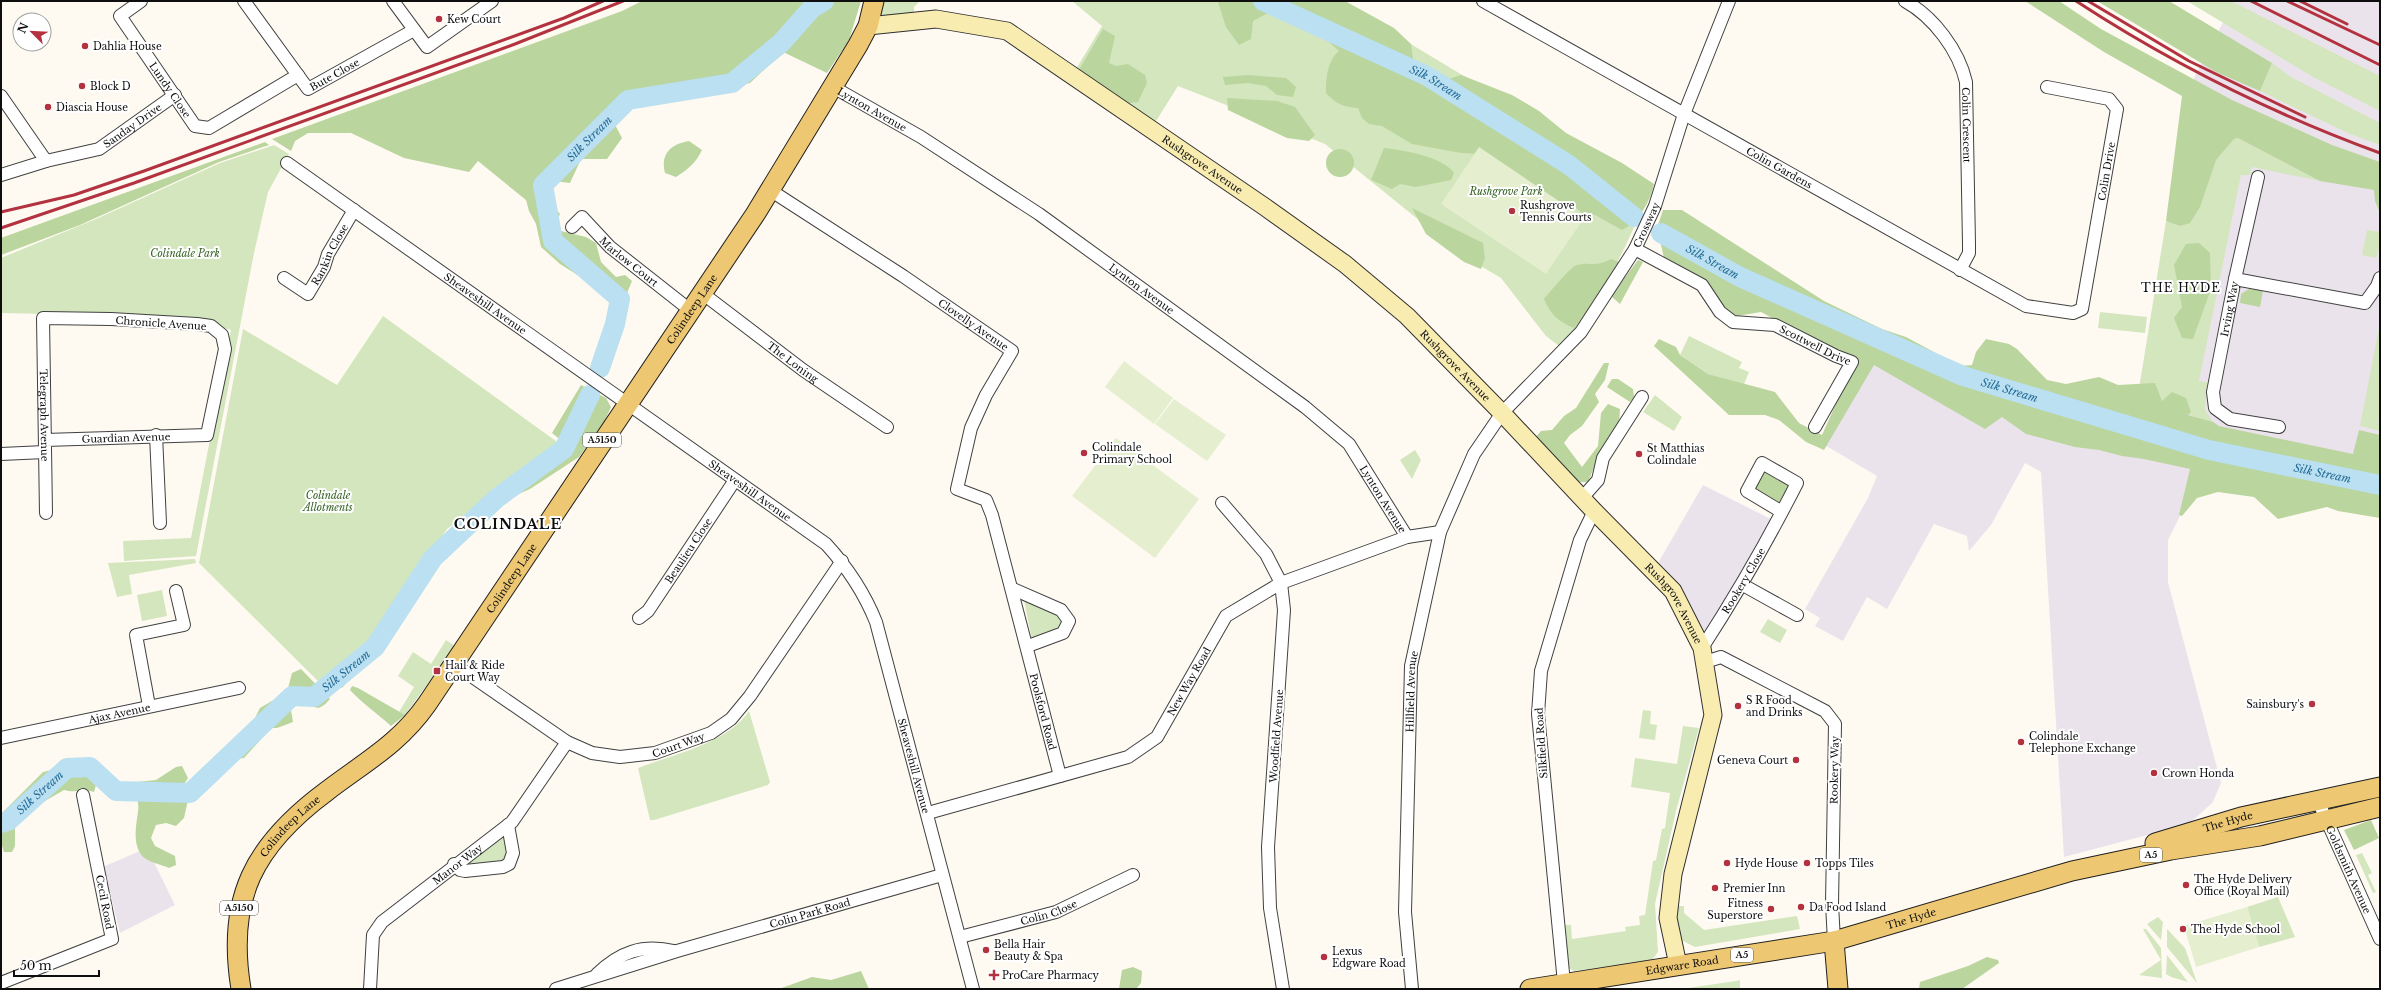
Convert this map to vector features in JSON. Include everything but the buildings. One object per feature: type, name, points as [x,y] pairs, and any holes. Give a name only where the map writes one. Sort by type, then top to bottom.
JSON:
[{"type":"main road","name":"Colindeep Lane","points":[[241,989],[237,963],[237,922],[243,893],[260,858],[277,836],[311,804],[407,730],[454,664],[770,190],[833,87],[868,26],[874,1]]},
{"type":"main road","name":"The Hyde","points":[[2081,870],[2093,861],[2241,817],[2380,787]]},
{"type":"main road","name":"The Hyde","points":[[1834,942],[2081,870],[2327,821],[2380,807]]},
{"type":"main road","name":"Edgware Road","points":[[1530,989],[1834,942]]},
{"type":"main road","points":[[1834,942],[1838,989]]},
{"type":"street","name":"Lundy Close","points":[[141,1],[120,16],[195,126],[209,128],[298,75]]},
{"type":"street","name":"Bute Close","points":[[244,1],[308,88],[414,30]]},
{"type":"street","points":[[393,1],[427,47],[492,1]]},
{"type":"street","name":"Colin Gardens","points":[[1483,1],[2026,306],[2073,313],[2082,309]]},
{"type":"street","name":"Crossway","points":[[1502,412],[1581,332],[1637,246],[1655,206],[1684,114],[1729,1]]},
{"type":"street","name":"Colin Crescent","points":[[1906,1],[1925,15],[1953,49],[1962,66],[1966,82],[1969,253],[1960,270]]},
{"type":"street","name":"Rushgrove Avenue","points":[[868,26],[936,19],[1007,31],[1113,102],[1345,264],[1407,316],[1502,412],[1594,511],[1673,590],[1704,655],[1713,715],[1673,874],[1668,918],[1678,965]]},
{"type":"street","name":"Lynton Avenue","points":[[833,87],[921,137],[1039,214],[1305,407],[1349,444],[1407,537]]},
{"type":"street","name":"Colin Drive","points":[[2047,87],[2109,99],[2117,109],[2082,309]]},
{"type":"street","name":"Sanday Drive","points":[[1,175],[46,161],[99,149],[175,95]]},
{"type":"street","points":[[1,96],[46,161]]},
{"type":"street","name":"Sheaveshill Avenue","points":[[287,163],[826,544],[842,561],[856,579],[876,622],[928,813],[942,875],[973,989]]},
{"type":"street","points":[[2234,279],[2258,177]]},
{"type":"street","name":"Clovelly Avenue","points":[[770,190],[903,276],[1012,351],[986,395],[971,428],[957,490],[986,500],[992,515]]},
{"type":"street","name":"Rankin Close","points":[[284,278],[308,294],[324,267],[328,254],[354,210]]},
{"type":"street","name":"Marlow Court","points":[[572,227],[582,217],[610,247],[690,310]]},
{"type":"street","name":"Scottwell Drive","points":[[1637,246],[1702,285],[1720,312],[1733,322],[1775,325],[1836,356],[1852,362],[1815,426]]},
{"type":"street","name":"Irving Way","points":[[2279,427],[2230,419],[2215,408],[2213,392],[2234,279],[2365,303],[2377,286],[2380,278]]},
{"type":"street","name":"The Loning","points":[[702,293],[803,370],[887,427]]},
{"type":"street","name":"Chronicle Avenue","points":[[43,318],[111,319],[211,326],[222,335],[225,349],[207,435]]},
{"type":"street","name":"Telegraph Avenue","points":[[43,318],[46,513]]},
{"type":"street","points":[[1582,498],[1598,480],[1603,458],[1642,397]]},
{"type":"street","name":"Hillfield Avenue","points":[[1412,989],[1405,912],[1411,666],[1440,532],[1474,454],[1502,412]]},
{"type":"street","points":[[156,435],[160,523]]},
{"type":"street","name":"Guardian Avenue","points":[[45,440],[156,435],[207,435]]},
{"type":"street","points":[[1,454],[45,452]]},
{"type":"street","name":"Beaulieu Close","points":[[639,618],[648,611],[736,480]]},
{"type":"street","name":"Woodfield Avenue","points":[[1222,503],[1266,554],[1281,582],[1284,610],[1268,847],[1270,908],[1283,989]]},
{"type":"street","name":"Silkfield Road","points":[[1564,983],[1538,714],[1541,671],[1580,540],[1594,511]]},
{"type":"street","name":"Rookery Close","points":[[1704,655],[1782,512]]},
{"type":"street","name":"Poolsford Road","points":[[992,515],[1028,646],[1060,776]]},
{"type":"street","name":"New Way Road","points":[[928,813],[1128,757],[1156,737],[1226,616],[1281,582],[1407,537],[1440,532]]},
{"type":"street","name":"Court Way","points":[[454,664],[567,742],[592,754],[609,757],[634,757],[655,753],[717,729],[731,719],[750,696],[842,561]]},
{"type":"street","points":[[1743,585],[1798,615]]},
{"type":"street","points":[[1013,589],[1060,610],[1069,621],[1063,633],[1028,646]]},
{"type":"street","points":[[149,706],[136,635],[184,625],[176,591]]},
{"type":"street","name":"Rookery Way","points":[[1704,655],[1722,657],[1825,711],[1835,724],[1832,904],[1834,942]]},
{"type":"street","name":"Ajax Avenue","points":[[1,738],[239,688]]},
{"type":"street","name":"Manor Way","points":[[370,989],[374,935],[377,928],[387,917],[454,864],[508,825],[567,742]]},
{"type":"street","name":"Cecil Road","points":[[1,983],[112,939],[84,794]]},
{"type":"street","name":"Goldsmith Avenue","points":[[2318,800],[2380,939]]},
{"type":"street","points":[[454,864],[460,870],[465,871],[503,867],[510,864],[513,853],[508,825]]},
{"type":"street","name":"Colin Park Road","points":[[556,989],[677,951],[942,875]]},
{"type":"street","name":"Colin Close","points":[[960,937],[1056,912],[1133,875]]},
{"type":"shaded area","points":[[2234,1],[2380,1],[2380,484],[2132,427],[2194,78]]},
{"type":"shaded area","points":[[1873,359],[2194,462],[2180,516],[2168,540],[2168,582],[2221,783],[2213,802],[2189,824],[2064,857],[2041,472],[2025,463],[1991,525],[1969,551],[1967,536],[1934,524],[1887,609],[1867,597],[1843,641],[1815,626],[1820,618],[1805,609],[1868,498],[1877,476],[1823,444]]},
{"type":"shaded area","points":[[1703,485],[1777,522],[1702,648],[1654,570]]},
{"type":"shaded area","points":[[147,848],[175,905],[120,933],[108,884],[98,869]]},
{"type":"green space","points":[[642,1],[861,1],[849,40],[827,73],[783,52],[750,83],[624,107],[613,121],[622,138],[607,159],[581,159],[570,183],[555,181],[548,200],[560,214],[556,222],[561,231],[586,237],[596,243],[601,262],[616,277],[625,275],[632,281],[625,298],[624,317],[614,298],[560,264],[541,247],[536,224],[529,211],[526,200],[478,161],[469,172],[404,158],[351,133],[308,133],[295,141],[291,151],[272,139],[622,11]]},
{"type":"green space","points":[[874,1],[920,1],[914,7],[914,21],[868,26]]},
{"type":"green space","name":"Rushgrove Park","points":[[1072,1],[1339,1],[1544,124],[1650,192],[1625,247],[1581,332],[1563,349],[1546,336],[1501,278],[1462,255],[1325,144],[1178,86],[1151,129],[1073,74],[1102,26]]},
{"type":"green space","points":[[1214,1],[1345,1],[1394,28],[1411,44],[1414,66],[1443,81],[1461,75],[1512,95],[1539,111],[1566,133],[1622,163],[1654,184],[1650,198],[1639,217],[1622,230],[1595,215],[1583,214],[1575,207],[1544,196],[1481,154],[1461,153],[1412,144],[1382,126],[1369,124],[1362,118],[1358,108],[1340,104],[1326,93],[1328,70],[1332,60],[1339,51],[1315,32],[1297,23],[1268,13],[1253,21],[1251,39],[1239,45],[1226,27],[1218,2]]},
{"type":"green space","points":[[2025,1],[2059,1],[2101,29],[2232,100],[2332,145],[2380,162],[2380,213],[2375,201],[2374,190],[2320,181],[2238,138],[2234,139],[2216,160],[2200,207],[2190,223],[2180,226],[2166,221],[2182,96],[2104,52]]},
{"type":"green space","points":[[2097,1],[2169,1],[2272,63],[2260,91],[2216,72]]},
{"type":"green space","points":[[2187,1],[2231,1],[2380,76],[2380,111],[2313,77]]},
{"type":"green space","points":[[1103,29],[1115,36],[1109,63],[1116,66],[1128,64],[1145,75],[1147,83],[1138,102],[1129,103],[1077,73]]},
{"type":"green space","points":[[2272,63],[2291,77],[2380,123],[2380,145],[2350,134],[2260,91]]},
{"type":"green space","points":[[1248,75],[1286,78],[1296,87],[1293,97],[1277,95],[1266,86],[1248,83],[1225,85],[1223,77]]},
{"type":"green space","points":[[1227,98],[1277,101],[1295,107],[1315,135],[1309,141],[1287,138],[1228,110]]},
{"type":"green space","points":[[2238,138],[2320,181],[2252,167],[2250,175],[2241,175],[2199,381],[2207,382],[2205,410],[2213,422],[2183,412],[2157,397],[2140,383],[2166,221],[2180,226],[2216,160],[2234,139]]},
{"type":"green space","points":[[689,141],[702,150],[697,159],[676,177],[665,173],[664,160],[668,151],[672,147]]},
{"type":"green space","points":[[265,142],[269,145],[219,162],[80,225],[1,255],[1,238]]},
{"type":"green space","name":"Colindale Park","points":[[274,145],[289,154],[268,192],[254,253],[196,556],[124,561],[123,541],[191,538],[231,330],[204,322],[97,315],[1,313],[1,258],[96,219],[220,163]]},
{"type":"green space","name":"Rushgrove Tennis Courts","points":[[1479,147],[1584,218],[1546,274],[1441,204]]},
{"type":"green space","points":[[1384,148],[1402,150],[1422,155],[1442,163],[1449,167],[1454,173],[1451,180],[1416,187],[1400,184],[1392,189],[1371,180]]},
{"type":"green space","points":[[1340,149],[1350,153],[1354,163],[1350,173],[1340,177],[1330,173],[1326,163],[1330,153]]},
{"type":"green space","points":[[1412,208],[1483,243],[1485,258],[1481,269],[1464,262],[1426,234]]},
{"type":"green space","points":[[1663,210],[1682,210],[1824,301],[1882,329],[1906,337],[1960,366],[1972,365],[1976,352],[1986,339],[2009,344],[2017,349],[2047,380],[2066,384],[2099,377],[2118,385],[2155,383],[2162,401],[2172,392],[2186,398],[2191,412],[2188,415],[2213,422],[2219,426],[2353,454],[2359,430],[2380,435],[2380,518],[2338,511],[2327,507],[2278,519],[2254,497],[2218,492],[2197,498],[2182,516],[2179,515],[2190,469],[2099,450],[2075,447],[2026,434],[2002,417],[1985,429],[1874,365],[1824,450],[1806,442],[1779,420],[1765,415],[1729,415],[1654,346],[1659,339],[1676,347],[1680,355],[1708,374],[1775,392],[1799,423],[1822,435],[1856,359],[1836,352],[1761,312],[1737,316],[1727,312],[1709,284],[1665,262],[1657,228]]},
{"type":"green space","points":[[2367,230],[2380,232],[2380,245],[2376,258],[2362,255]]},
{"type":"green space","points":[[2199,243],[2210,253],[2211,289],[2193,339],[2182,338],[2174,318],[2182,307],[2174,265],[2186,244]]},
{"type":"green space","points":[[1611,259],[1619,262],[1574,328],[1564,323],[1552,313],[1544,299],[1565,275],[1577,265],[1597,264]]},
{"type":"green space","points":[[1638,260],[1643,262],[1620,304],[1611,296]]},
{"type":"green space","points":[[2252,287],[2263,290],[2260,307],[2240,303],[2241,294]]},
{"type":"green space","points":[[2100,312],[2147,317],[2145,333],[2098,328]]},
{"type":"green space","name":"Colindale Allotments","points":[[383,316],[560,444],[447,529],[372,644],[324,687],[199,563],[243,329],[337,385]]},
{"type":"green space","points":[[2380,323],[2380,411],[2378,423],[2380,424],[2380,431],[2360,426]]},
{"type":"green space","points":[[1689,336],[1742,362],[1739,368],[1749,372],[1744,384],[1708,374],[1680,355]]},
{"type":"green space","points":[[1124,361],[1173,398],[1154,424],[1105,387]]},
{"type":"green space","points":[[1604,363],[1609,363],[1605,380],[1595,394],[1599,402],[1582,426],[1570,435],[1564,443],[1582,467],[1598,446],[1601,413],[1608,404],[1620,409],[1619,425],[1595,465],[1588,482],[1578,482],[1534,439],[1541,431],[1552,430],[1564,416],[1576,408]]},
{"type":"green space","points":[[1612,379],[1618,379],[1633,389],[1634,397],[1630,402],[1607,387]]},
{"type":"green space","points":[[581,385],[606,398],[611,407],[605,420],[579,457],[530,489],[498,503],[471,526],[439,560],[418,588],[402,612],[384,649],[358,670],[342,688],[336,685],[334,679],[374,645],[450,531],[563,445],[563,442],[552,433]]},
{"type":"green space","points":[[1655,395],[1682,417],[1674,431],[1643,412]]},
{"type":"green space","points":[[1174,399],[1226,435],[1207,461],[1155,424]]},
{"type":"green space","points":[[1116,438],[1199,499],[1155,558],[1072,496]]},
{"type":"green space","points":[[1415,450],[1421,460],[1412,479],[1400,460]]},
{"type":"green space","points":[[1763,467],[1793,483],[1781,506],[1751,490]]},
{"type":"green space","points":[[195,559],[196,563],[129,575],[132,594],[117,597],[108,563]]},
{"type":"green space","points":[[162,590],[167,616],[142,621],[137,595]]},
{"type":"green space","points":[[1024,599],[1055,614],[1064,622],[1057,632],[1032,641]]},
{"type":"green space","points":[[1768,619],[1787,630],[1780,643],[1760,632]]},
{"type":"green space","points":[[446,640],[455,646],[405,715],[399,712],[414,687],[398,676],[413,652],[431,664]]},
{"type":"green space","points":[[301,669],[330,699],[319,708],[299,701],[291,710],[293,722],[277,728],[271,728],[244,758],[228,760],[188,800],[184,818],[176,826],[166,823],[156,825],[151,838],[155,846],[175,856],[176,865],[169,868],[143,857],[137,847],[136,841],[138,801],[136,782],[156,780],[176,767],[182,766],[188,778],[184,784],[197,780],[254,720],[260,708],[287,692],[292,673]]},
{"type":"green space","points":[[352,686],[405,715],[391,726],[350,690]]},
{"type":"green space","points":[[1643,710],[1651,711],[1650,724],[1657,725],[1655,740],[1639,738]]},
{"type":"green space","points":[[749,711],[770,782],[768,785],[650,820],[638,768],[683,753],[714,740],[728,732],[740,722]]},
{"type":"green space","points":[[1683,726],[1699,728],[1676,811],[1655,904],[1658,952],[1651,961],[1574,971],[1569,968],[1565,925],[1571,925],[1572,939],[1626,931],[1625,927],[1640,925],[1639,916],[1645,915],[1653,861],[1656,860],[1662,829],[1665,828],[1670,793],[1631,787],[1635,758],[1677,764]]},
{"type":"green space","points":[[74,765],[93,776],[96,785],[94,792],[64,790],[31,809],[15,826],[15,846],[12,852],[4,852],[1,842],[1,814],[43,772]]},
{"type":"green space","points":[[2371,820],[2379,838],[2354,850],[2344,830]]},
{"type":"green space","points":[[505,832],[510,854],[506,862],[471,867],[465,861]]},
{"type":"green space","points":[[2362,853],[2372,873],[2368,875],[2376,892],[2373,893],[2356,855]]},
{"type":"green space","points":[[2278,897],[2295,937],[2259,947],[2247,907]]},
{"type":"green space","points":[[1677,906],[1684,906],[1684,913],[1704,930],[1797,916],[1800,929],[1695,947],[1679,939]]},
{"type":"green space","points":[[2247,907],[2259,947],[2196,967],[2184,926]]},
{"type":"green space","points":[[2158,917],[2163,922],[2161,940],[2147,924]]},
{"type":"green space","points":[[2143,929],[2146,929],[2161,948],[2162,978],[2139,975],[2161,960]]},
{"type":"green space","points":[[2167,929],[2185,948],[2197,983],[2167,947]]},
{"type":"green space","points":[[2167,955],[2188,982],[2166,974]]},
{"type":"green space","points":[[1987,957],[1998,960],[1999,963],[1962,989],[1919,989],[1920,982],[1968,966]]},
{"type":"green space","points":[[1133,967],[1142,971],[1141,983],[1136,989],[1119,989],[1122,970]]},
{"type":"green space","points":[[861,971],[869,989],[779,989],[812,977],[831,980]]},
{"type":"green space","points":[[1740,980],[1740,989],[1681,989],[1736,981]]},
{"type":"waterway","name":"Silk Stream","points":[[600,368],[615,324],[620,299],[553,241],[543,185],[628,100],[732,83],[781,43],[812,8],[824,1]]},
{"type":"waterway","name":"Silk Stream","points":[[1263,1],[1427,76],[1569,165],[1634,217]]},
{"type":"waterway","name":"Silk Stream","points":[[1661,233],[1740,277],[1963,376],[2209,450],[2380,485]]},
{"type":"waterway","name":"Silk Stream","points":[[1,823],[8,821],[67,768],[90,767],[116,791],[190,793],[292,696],[314,697],[375,647],[433,558],[497,498],[564,449],[590,395]]},
{"type":"railway","points":[[1,212],[74,195],[144,171],[564,18],[603,1]]},
{"type":"railway","points":[[1,228],[134,183],[515,44],[623,1]]},
{"type":"railway","points":[[2076,1],[2112,24],[2224,86],[2301,122],[2380,153]]},
{"type":"railway","points":[[2088,1],[2189,61],[2305,117]]},
{"type":"railway","points":[[2251,1],[2380,65]]},
{"type":"railway","points":[[2287,1],[2380,45]]},
{"type":"railway","points":[[2300,1],[2347,24]]},
{"type":"place","name":"Kew Court","points":[[439,19]]},
{"type":"place","name":"Dahlia House","points":[[85,46]]},
{"type":"place","name":"Block D","points":[[82,86]]},
{"type":"place","name":"Diascia House","points":[[48,107]]},
{"type":"place","name":"Rushgrove Tennis Courts","points":[[1512,211]]},
{"type":"place","name":"Colindale Primary School","points":[[1084,453]]},
{"type":"place","name":"St Matthias Colindale","points":[[1639,454]]},
{"type":"place","name":"Hail & Ride Court Way","points":[[437,671]]},
{"type":"place","name":"Sainsbury's","points":[[2312,704]]},
{"type":"place","name":"S R Food and Drinks","points":[[1738,706]]},
{"type":"place","name":"Colindale Telephone Exchange","points":[[2021,742]]},
{"type":"place","name":"Geneva Court","points":[[1796,760]]},
{"type":"place","name":"Crown Honda","points":[[2154,773]]},
{"type":"place","name":"Hyde House","points":[[1727,863]]},
{"type":"place","name":"Topps Tiles","points":[[1807,863]]},
{"type":"place","name":"The Hyde Delivery Office (Royal Mail)","points":[[2186,885]]},
{"type":"place","name":"Premier Inn","points":[[1715,888]]},
{"type":"place","name":"Da Food Island","points":[[1801,907]]},
{"type":"place","name":"Fitness Superstore","points":[[1771,909]]},
{"type":"place","name":"The Hyde School","points":[[2183,929]]},
{"type":"place","name":"Bella Hair Beauty & Spa","points":[[986,950]]},
{"type":"place","name":"Lexus Edgware Road","points":[[1324,957]]},
{"type":"place","name":"ProCare Pharmacy","points":[[994,975]]},
{"type":"district","name":"THE HYDE","points":[[2181,288]]},
{"type":"district","name":"COLINDALE","points":[[508,524]]}]
